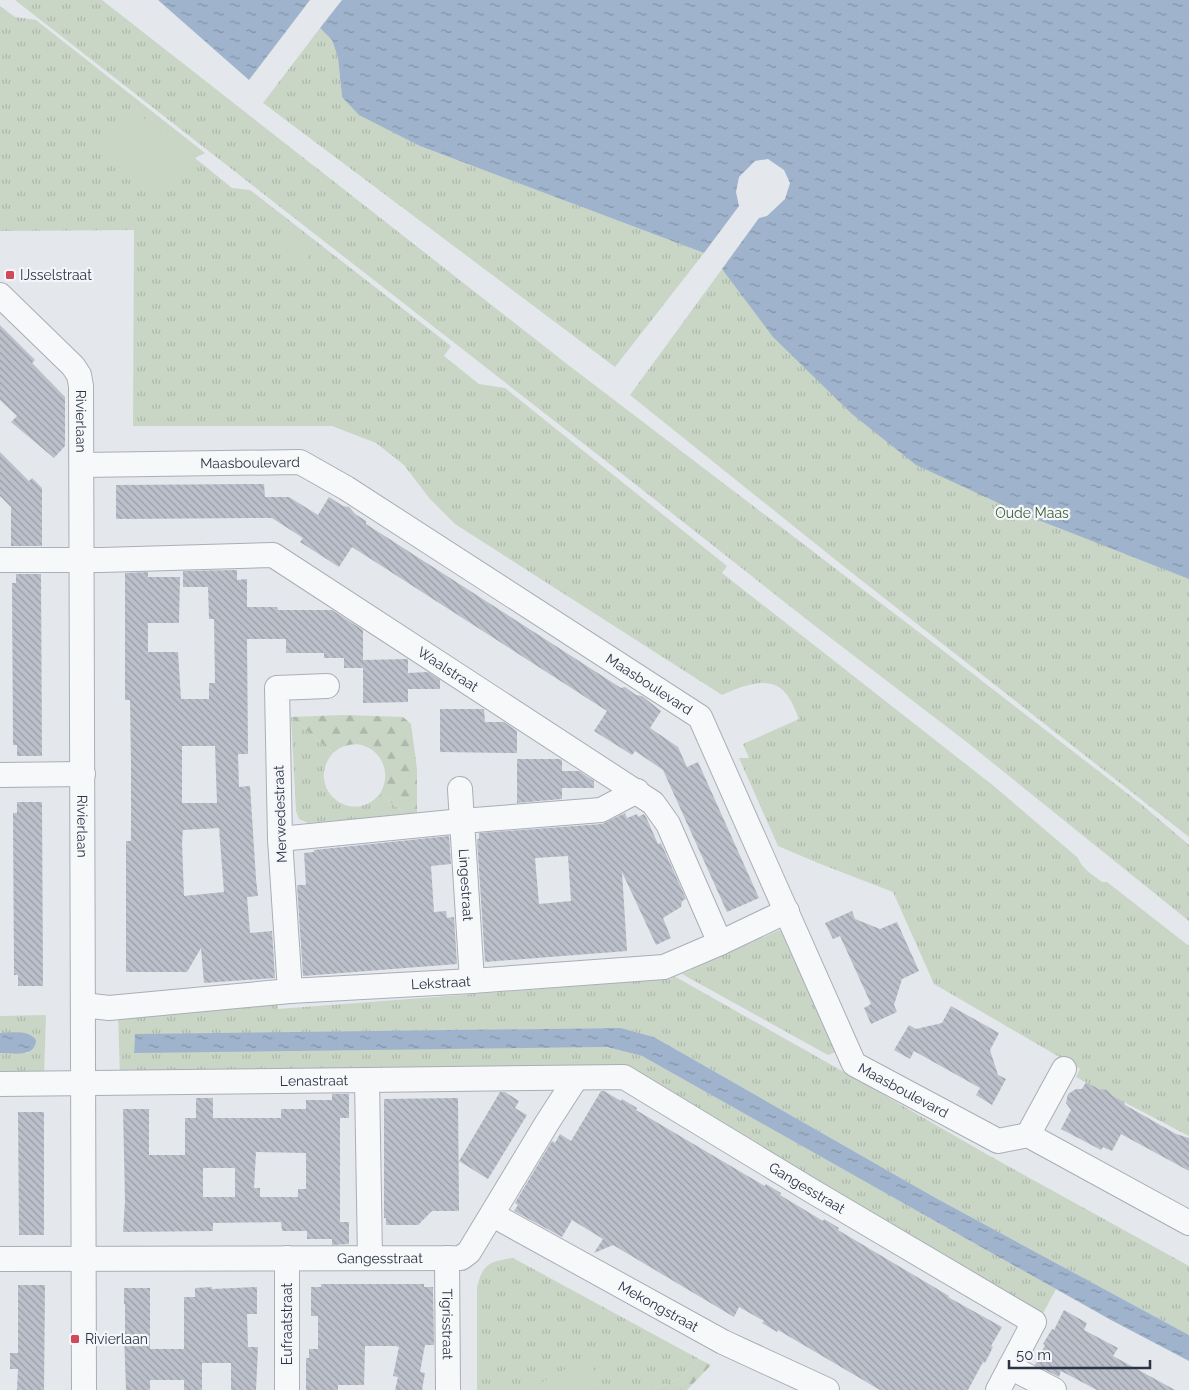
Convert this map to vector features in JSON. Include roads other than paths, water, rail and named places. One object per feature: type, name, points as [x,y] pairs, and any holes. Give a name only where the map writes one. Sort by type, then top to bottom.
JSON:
[{"type":"street","name":"Rivierlaan","points":[[0,295],[72,366],[79,375],[82,397],[84,1390]]},
{"type":"street","name":"Maasboulevard","points":[[82,465],[300,462],[346,488],[700,718],[854,1064],[998,1141],[1028,1135]]},
{"type":"street","name":"Waalstraat","points":[[0,560],[82,560],[273,555],[653,803],[668,824],[720,942]]},
{"type":"street","name":"Merwedestraat","points":[[290,991],[280,839],[277,688],[327,686]]},
{"type":"street","points":[[0,775],[83,774]]},
{"type":"street","name":"Lingestraat","points":[[460,789],[472,981]]},
{"type":"street","points":[[280,839],[462,821],[601,810],[637,791]]},
{"type":"street","name":"Lekstraat","points":[[83,1005],[109,1008],[290,991],[472,981],[664,967],[787,911]]},
{"type":"street","points":[[1064,1069],[1028,1135],[1189,1223]]},
{"type":"street","name":"Gangesstraat","points":[[367,1080],[624,1077],[1034,1322],[1010,1367]]},
{"type":"street","name":"Gangesstraat","points":[[0,1259],[461,1258],[469,1252],[576,1078]]},
{"type":"street","name":"Lenastraat","points":[[0,1084],[367,1080],[370,1258]]},
{"type":"street","name":"Mekongstraat","points":[[493,1214],[723,1342],[827,1390]]},
{"type":"street","name":"Eufraatstraat","points":[[287,1258],[287,1390]]},
{"type":"street","name":"Tigrisstraat","points":[[447,1258],[448,1390]]},
{"type":"street","points":[[998,1390],[1010,1367],[1054,1390]]},
{"type":"water","points":[[158,0],[310,0],[249,80]]},
{"type":"water","points":[[342,0],[1189,0],[1189,579],[1018,512],[916,465],[852,414],[773,337],[722,269],[759,218],[767,216],[785,199],[790,183],[784,170],[768,159],[755,161],[739,177],[736,192],[739,206],[704,253],[420,146],[359,115],[342,97],[338,58],[332,40],[320,28]]},
{"type":"water","points":[[621,1028],[654,1037],[934,1197],[1189,1335],[1189,1361],[1111,1320],[642,1056],[607,1047],[134,1053],[135,1034]]},
{"type":"water","points":[[19,1032],[29,1034],[36,1040],[35,1046],[32,1050],[23,1053],[0,1053],[0,1033]]},
{"type":"place","name":"IJsselstraat","points":[[10,275]]},
{"type":"place","name":"Rivierlaan","points":[[75,1339]]},
{"type":"park label","name":"Oude Maas","points":[[1032,513]]}]
